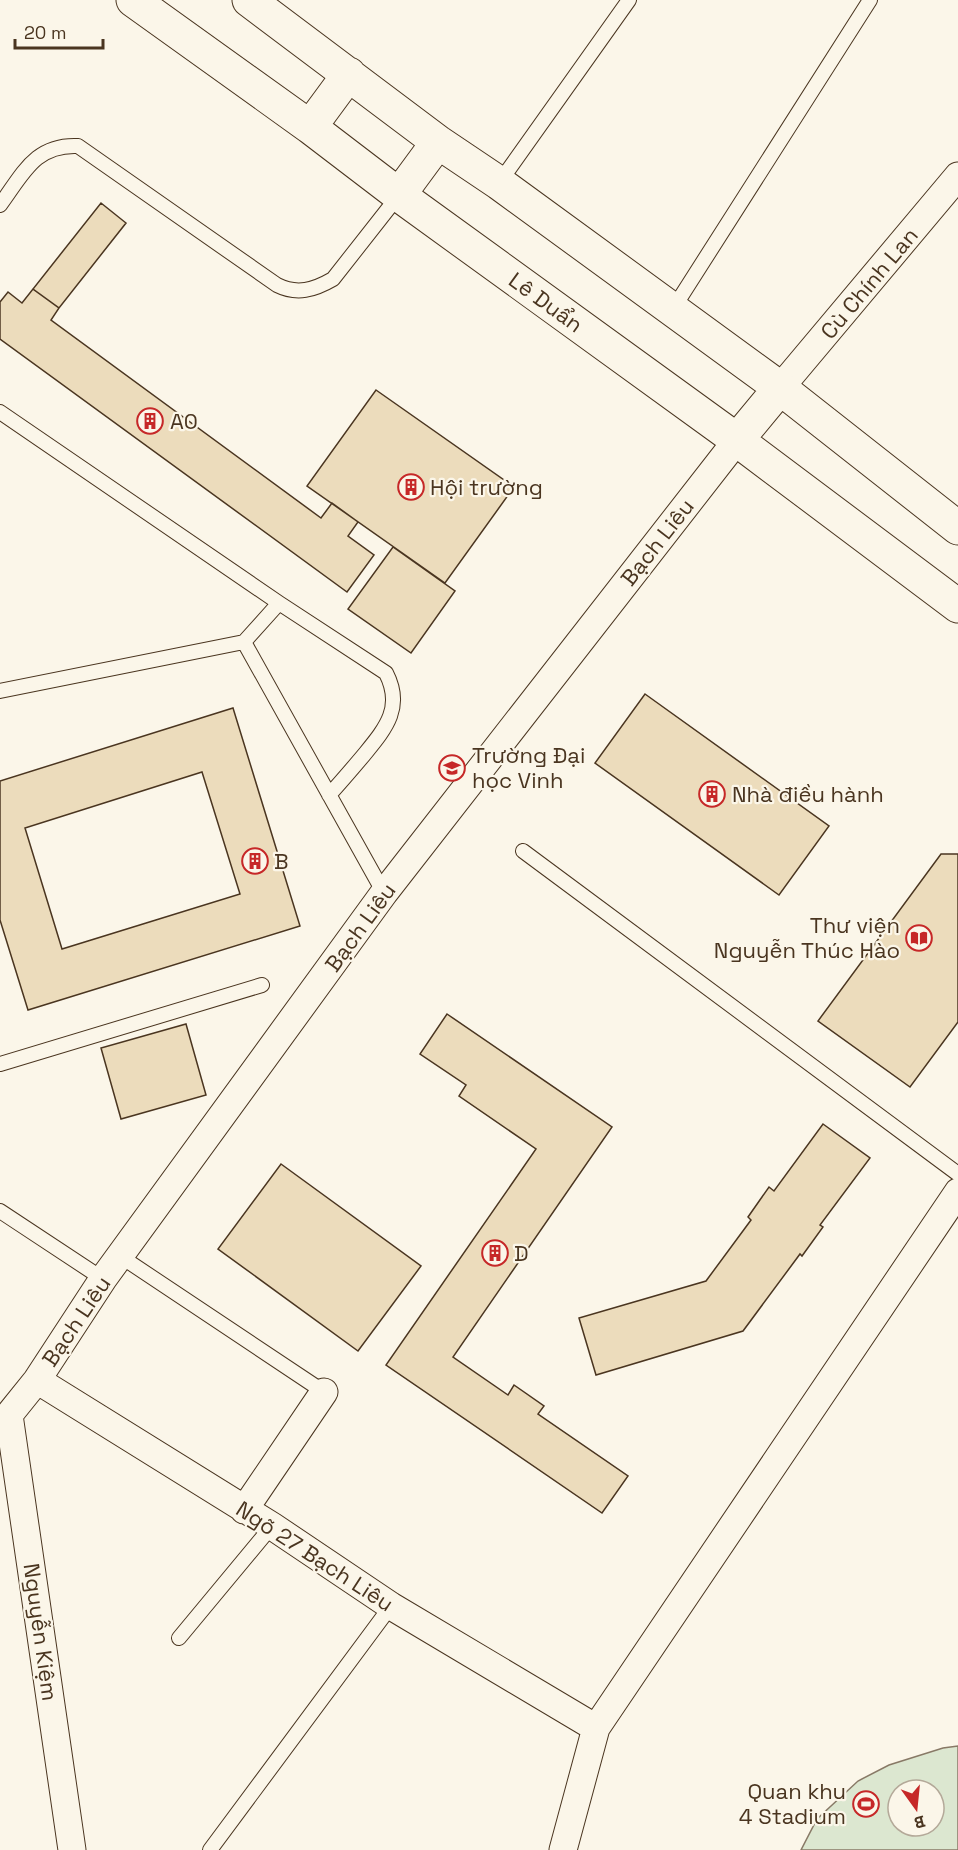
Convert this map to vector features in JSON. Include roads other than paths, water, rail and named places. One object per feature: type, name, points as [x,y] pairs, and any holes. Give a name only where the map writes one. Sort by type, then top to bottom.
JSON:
[{"type":"main road","name":"Lê Duẩn","points":[[133,0],[737,440],[958,606]]},
{"type":"main road","points":[[250,0],[438,142],[499,183],[780,388],[958,528]]},
{"type":"main road","points":[[310,127],[349,74]]},
{"type":"main road","points":[[399,195],[438,142]]},
{"type":"main road","points":[[737,440],[780,388]]},
{"type":"street","name":"Cù Chính Lan","points":[[780,388],[954,188]]},
{"type":"street","name":"Bạch Liêu","points":[[5,1420],[37,1380],[103,1279],[384,893],[737,440]]},
{"type":"street","points":[[563,1850],[596,1728],[958,1192]]},
{"type":"street","name":"Ngõ 27 Bạch Liêu","points":[[37,1380],[272,1526],[391,1606],[596,1728]]},
{"type":"street","points":[[244,1510],[324,1392]]},
{"type":"street","name":"Nguyễn Kiệm","points":[[5,1420],[72,1850]]},
{"type":"lane","points":[[499,183],[629,0]]},
{"type":"lane","points":[[673,309],[870,0]]},
{"type":"lane","points":[[0,205],[36,158],[49,149],[63,145],[78,146],[277,285],[296,291],[319,288],[333,279],[399,195]]},
{"type":"lane","points":[[0,412],[279,603],[386,672],[391,682],[393,702],[385,728],[329,795]]},
{"type":"lane","points":[[0,691],[244,642],[279,603]]},
{"type":"lane","points":[[244,642],[384,893]]},
{"type":"lane","points":[[523,851],[958,1174]]},
{"type":"lane","points":[[0,1064],[262,985]]},
{"type":"lane","points":[[0,1211],[103,1279]]},
{"type":"lane","points":[[120,1256],[324,1392]]},
{"type":"lane","points":[[179,1638],[272,1526]]},
{"type":"lane","points":[[210,1850],[391,1606]]},
{"type":"place","name":"A0","points":[[150,421]]},
{"type":"place","name":"Hội trường","points":[[411,487]]},
{"type":"place","name":"Trường Đại học Vinh","points":[[452,768]]},
{"type":"place","name":"Nhà điều hành","points":[[712,794]]},
{"type":"place","name":"B","points":[[255,861]]},
{"type":"place","name":"Thư viện Nguyễn Thúc Hào","points":[[919,938]]},
{"type":"place","name":"D","points":[[495,1253]]},
{"type":"place","name":"Quan khu 4 Stadium","points":[[866,1804]]}]
